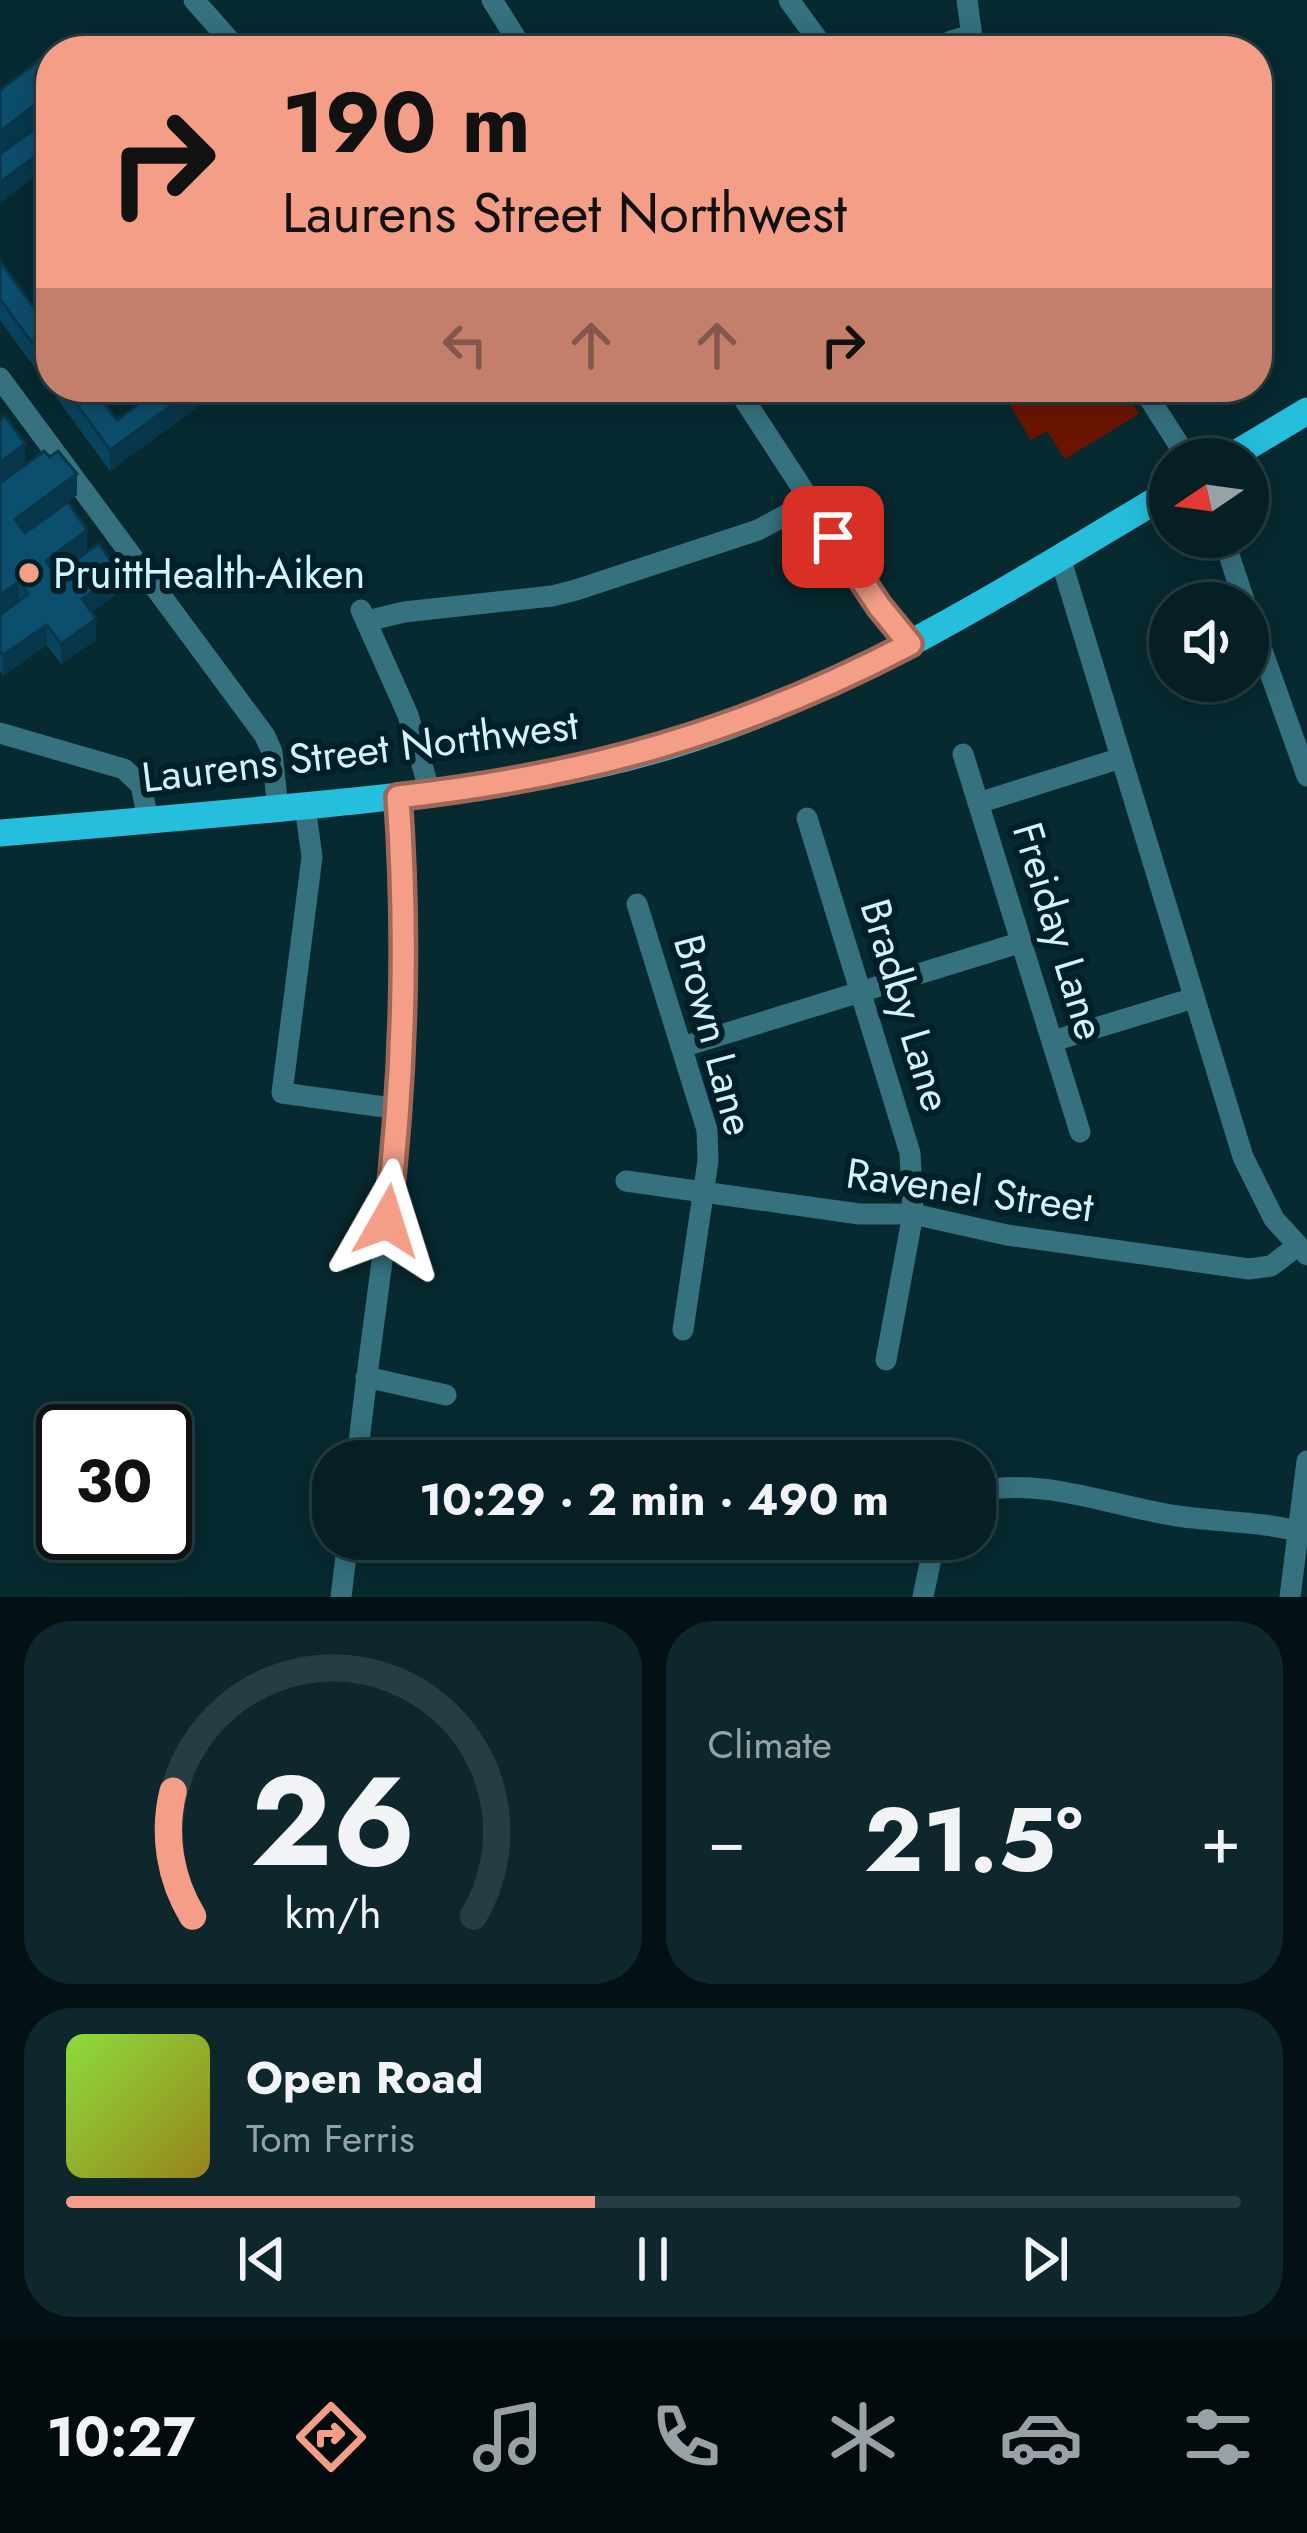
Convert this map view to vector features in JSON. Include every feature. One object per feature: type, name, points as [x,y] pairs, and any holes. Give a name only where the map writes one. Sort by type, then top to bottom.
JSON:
[{"type":"main road","points":[[1262,438],[1307,411]]},
{"type":"main road","name":"Laurens Street Northwest","points":[[0,833],[430,793],[544,776],[692,739],[828,685],[910,644],[1149,504]]},
{"type":"street","points":[[194,0],[226,36]]},
{"type":"street","points":[[492,0],[515,36]]},
{"type":"street","points":[[789,0],[815,36]]},
{"type":"street","points":[[967,0],[971,36]]},
{"type":"street","points":[[0,378],[265,736],[272,752],[312,857],[282,1093],[399,1109]]},
{"type":"street","points":[[746,402],[879,606],[910,644]]},
{"type":"street","points":[[1152,402],[1175,438]]},
{"type":"street","points":[[430,793],[408,715],[364,615],[552,596],[758,530],[811,502]]},
{"type":"street","points":[[1060,557],[1252,1179],[1274,1219],[1302,1251]]},
{"type":"street","points":[[1269,671],[1307,776]]},
{"type":"street","points":[[3,730],[106,762],[135,776],[145,794],[148,820]]},
{"type":"street","name":"Freiday Lane","points":[[963,754],[1080,1132]]},
{"type":"street","points":[[978,803],[1121,758]]},
{"type":"street","points":[[359,1440],[399,1109],[405,944],[398,797]]},
{"type":"street","name":"Bradby Lane","points":[[807,818],[907,1135],[913,1214],[886,1360]]},
{"type":"street","name":"Brown Lane","points":[[637,904],[707,1130],[708,1162],[682,1330]]},
{"type":"street","points":[[682,1047],[1022,942]]},
{"type":"street","points":[[1053,1041],[1194,998]]},
{"type":"street","name":"Ravenel Street","points":[[626,1181],[859,1214],[913,1214],[1006,1235],[1250,1269],[1270,1266],[1302,1251]]},
{"type":"street","points":[[366,1377],[446,1395]]},
{"type":"street","points":[[1290,1597],[1303,1532],[1307,1461]]},
{"type":"street","points":[[996,1487],[1061,1492],[1138,1510],[1303,1532]]},
{"type":"street","points":[[341,1597],[345,1560]]},
{"type":"street","points":[[923,1597],[931,1560]]},
{"type":"shaded area","points":[[1008,402],[1131,402],[1139,414],[1065,459],[1047,431],[1031,440]]},
{"type":"building","points":[[36,63],[36,104],[0,131],[0,90]]},
{"type":"building","points":[[36,128],[36,156],[0,182],[0,154]]},
{"type":"building","points":[[0,261],[36,310],[36,348],[0,299]]},
{"type":"building","points":[[75,402],[103,402],[117,420],[142,402],[176,402],[110,450]]},
{"type":"building","points":[[5,416],[25,444],[0,462],[0,420]]},
{"type":"building","name":"PruittHealth-Aiken","points":[[44,451],[50,457],[58,451],[77,474],[15,519],[25,533],[68,502],[87,530],[46,561],[55,574],[99,544],[119,572],[82,599],[96,619],[61,644],[47,625],[3,655],[0,615],[28,594],[19,581],[0,595],[0,483]]},
{"type":"place","name":"PruittHealth-Aiken","points":[[29,573]]},
{"type":"route","points":[[387,1221],[405,1024],[398,797],[544,776],[692,739],[849,676],[910,644],[833,537]]}]
